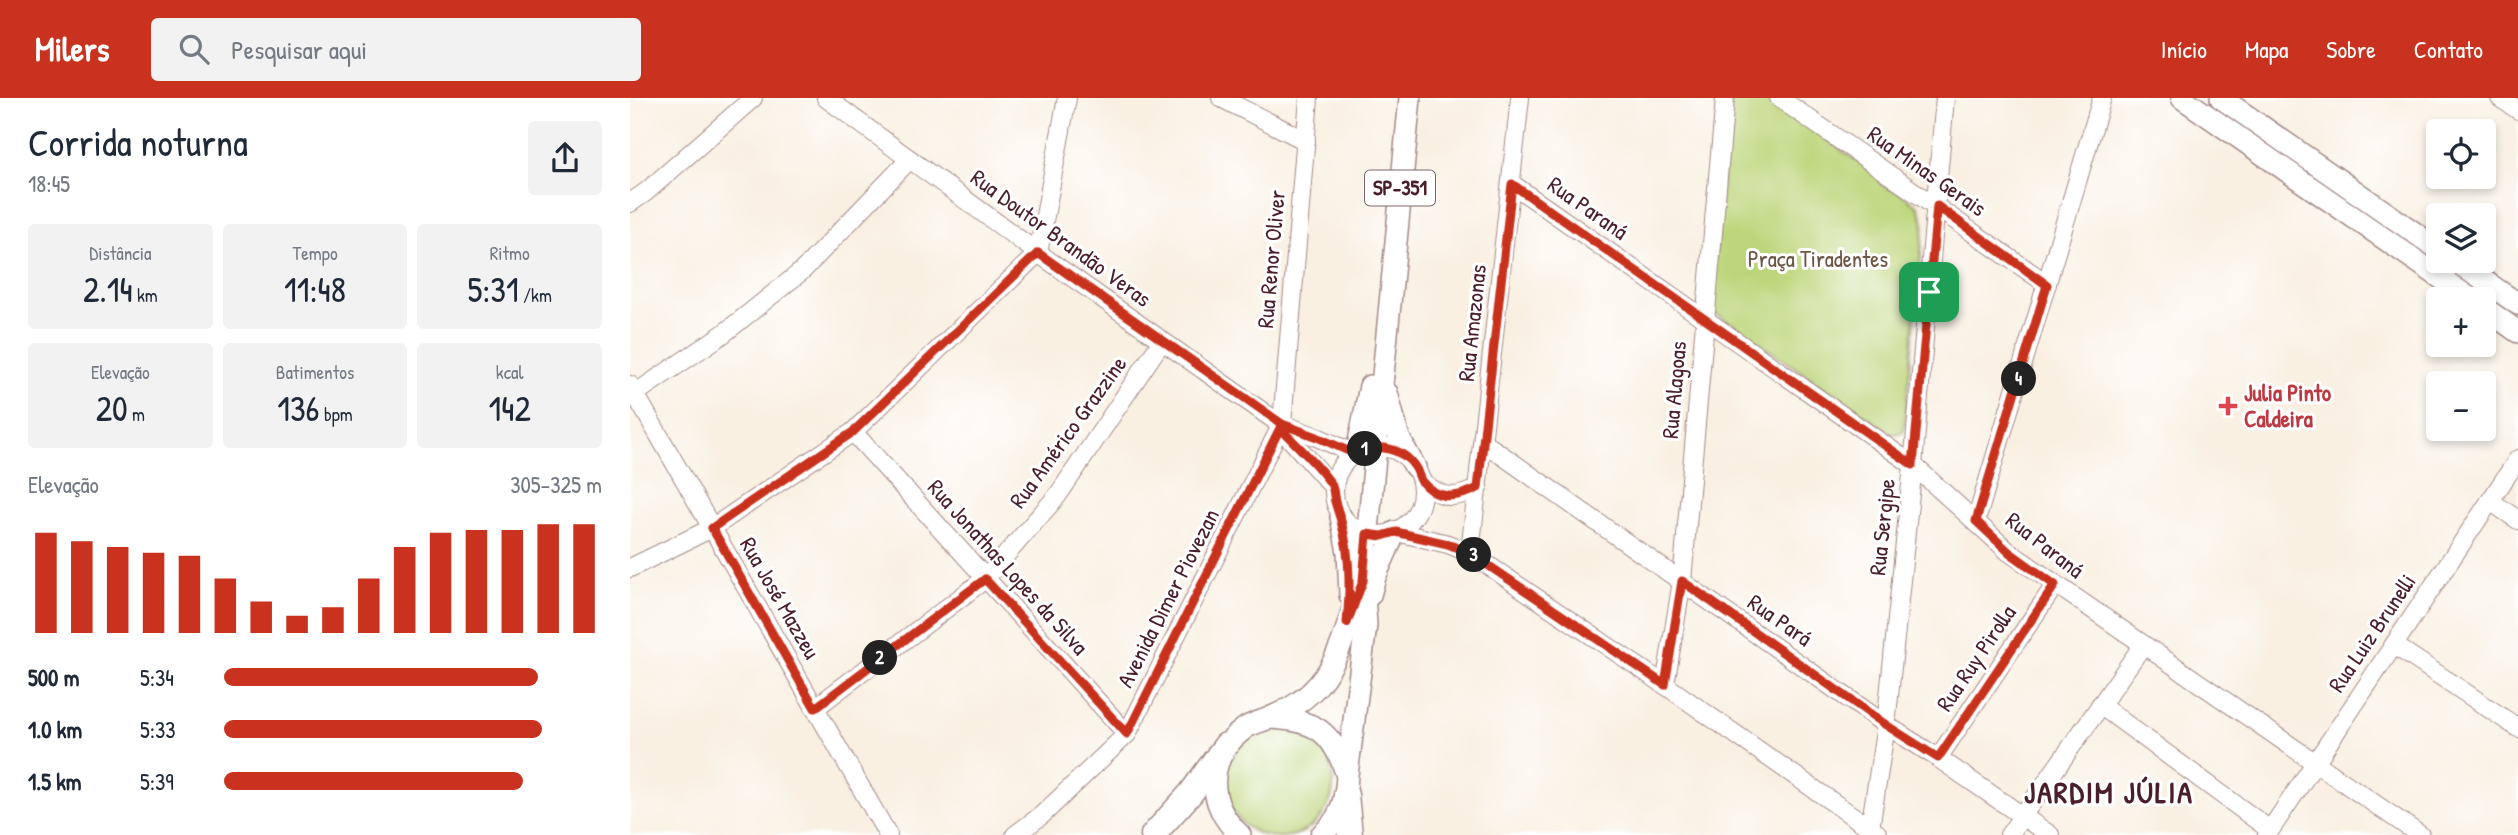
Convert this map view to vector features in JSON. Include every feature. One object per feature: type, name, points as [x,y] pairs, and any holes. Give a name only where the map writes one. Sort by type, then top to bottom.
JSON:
[{"type":"highway","points":[[1153,835],[1191,793],[1226,745]]},
{"type":"highway","points":[[1347,785],[1350,835]]},
{"type":"main road","name":"SP-351","points":[[1321,835],[1329,829],[1340,813],[1347,785],[1357,624],[1367,534],[1363,451],[1384,363],[1410,98]]},
{"type":"main road","points":[[2216,121],[2222,98],[2426,241]]},
{"type":"main road","points":[[2185,99],[2454,287]]},
{"type":"main road","points":[[2472,273],[2516,303]]},
{"type":"main road","points":[[1363,451],[1391,278]]},
{"type":"main road","points":[[2482,280],[2483,287]]},
{"type":"main road","points":[[2496,309],[2516,303]]},
{"type":"main road","points":[[1384,363],[1393,421],[1418,474]]},
{"type":"main road","points":[[1341,517],[1357,624]]},
{"type":"main road","points":[[1357,624],[1396,532]]},
{"type":"main road","name":"SP-351","points":[[1226,745],[1245,727],[1270,718],[1302,700],[1316,688],[1357,624]]},
{"type":"main road","points":[[1270,718],[1297,719],[1321,730],[1338,750],[1347,785]]},
{"type":"main road","points":[[1226,745],[1217,763],[1214,783],[1217,804],[1232,831]]},
{"type":"street","points":[[630,203],[753,98]]},
{"type":"street","name":"Rua Doutor Brandão Veras","points":[[826,98],[1277,423],[1333,487]]},
{"type":"street","points":[[630,568],[712,528],[853,432],[1038,253],[1067,98]]},
{"type":"street","points":[[1221,98],[1306,141]]},
{"type":"street","name":"Rua Renor Oliver","points":[[1277,423],[1309,98]]},
{"type":"street","name":"Rua Amazonas","points":[[1470,553],[1520,98]]},
{"type":"street","name":"Rua Alagoas","points":[[1665,685],[1682,581],[1726,98]]},
{"type":"street","name":"Rua Minas Gerais","points":[[1779,98],[2047,285]]},
{"type":"street","name":"Rua Sergipe","points":[[1873,833],[1913,465],[1945,98]]},
{"type":"street","points":[[1976,521],[2102,98]]},
{"type":"street","points":[[2500,98],[2518,110]]},
{"type":"street","points":[[632,392],[723,334],[802,271],[910,159]]},
{"type":"street","name":"Rua Paraná","points":[[1512,184],[1913,465],[2009,552],[2055,585],[2420,835]]},
{"type":"street","name":"Rua Américo Grazzine","points":[[815,708],[985,579],[1058,495],[1162,341]]},
{"type":"street","name":"Rua José Mazzeu","points":[[632,392],[888,835]]},
{"type":"street","points":[[1277,423],[1363,451],[1391,449],[1405,456],[1437,494],[1464,495],[1478,488]]},
{"type":"street","name":"Avenida Dimer Piovezan","points":[[1016,835],[1042,815],[1127,734],[1277,423]]},
{"type":"street","name":"Rua Jonathas Lopes da Silva","points":[[853,432],[1127,734]]},
{"type":"street","name":"Rua Pará","points":[[1483,442],[1886,725],[2050,835]]},
{"type":"street","points":[[1363,451],[1341,467],[1333,487],[1335,503],[1341,517],[1357,531],[1382,536],[1396,532],[1409,523],[1418,511],[1422,496],[1418,474]]},
{"type":"street","name":"Rua Luiz Brunelli","points":[[2268,833],[2518,459]]},
{"type":"street","points":[[2490,501],[2518,520]]},
{"type":"street","points":[[1396,532],[1448,544],[1470,553],[1665,685],[1873,833]]},
{"type":"street","name":"Rua Ruy Pirolla","points":[[1938,758],[2055,585]]},
{"type":"street","points":[[2009,835],[2143,645]]},
{"type":"street","points":[[2394,645],[2518,728]]},
{"type":"street","points":[[2100,705],[2268,833]]},
{"type":"green space","name":"Praça Tiradentes","points":[[1730,98],[1770,98],[1918,206],[1924,222],[1902,433],[1893,434],[1710,310]]},
{"type":"green space","points":[[1269,730],[1289,730],[1309,738],[1324,753],[1332,773],[1332,793],[1324,813],[1309,828],[1289,836],[1269,836],[1249,828],[1234,813],[1226,793],[1226,773],[1234,753],[1249,738]]},
{"type":"place","name":"Julia Pinto Caldeira","points":[[2228,406]]},
{"type":"district","name":"JARDIM JÚLIA","points":[[2109,793]]},
{"type":"route","points":[[1512,184],[1913,465],[1929,292],[1937,206],[2047,285],[1976,521],[2009,552],[2055,585],[1938,758],[1886,725],[1682,581],[1665,685],[1470,553],[1448,544],[1396,532],[1382,536],[1367,534],[1363,581],[1347,623],[1350,587],[1348,552],[1333,487],[1280,428],[1127,734],[985,579],[815,708],[712,528],[853,432],[1038,253],[1270,417],[1355,454],[1366,448],[1391,449],[1405,456],[1415,467],[1421,481],[1437,494],[1448,496],[1464,495],[1478,488],[1512,184]]}]
